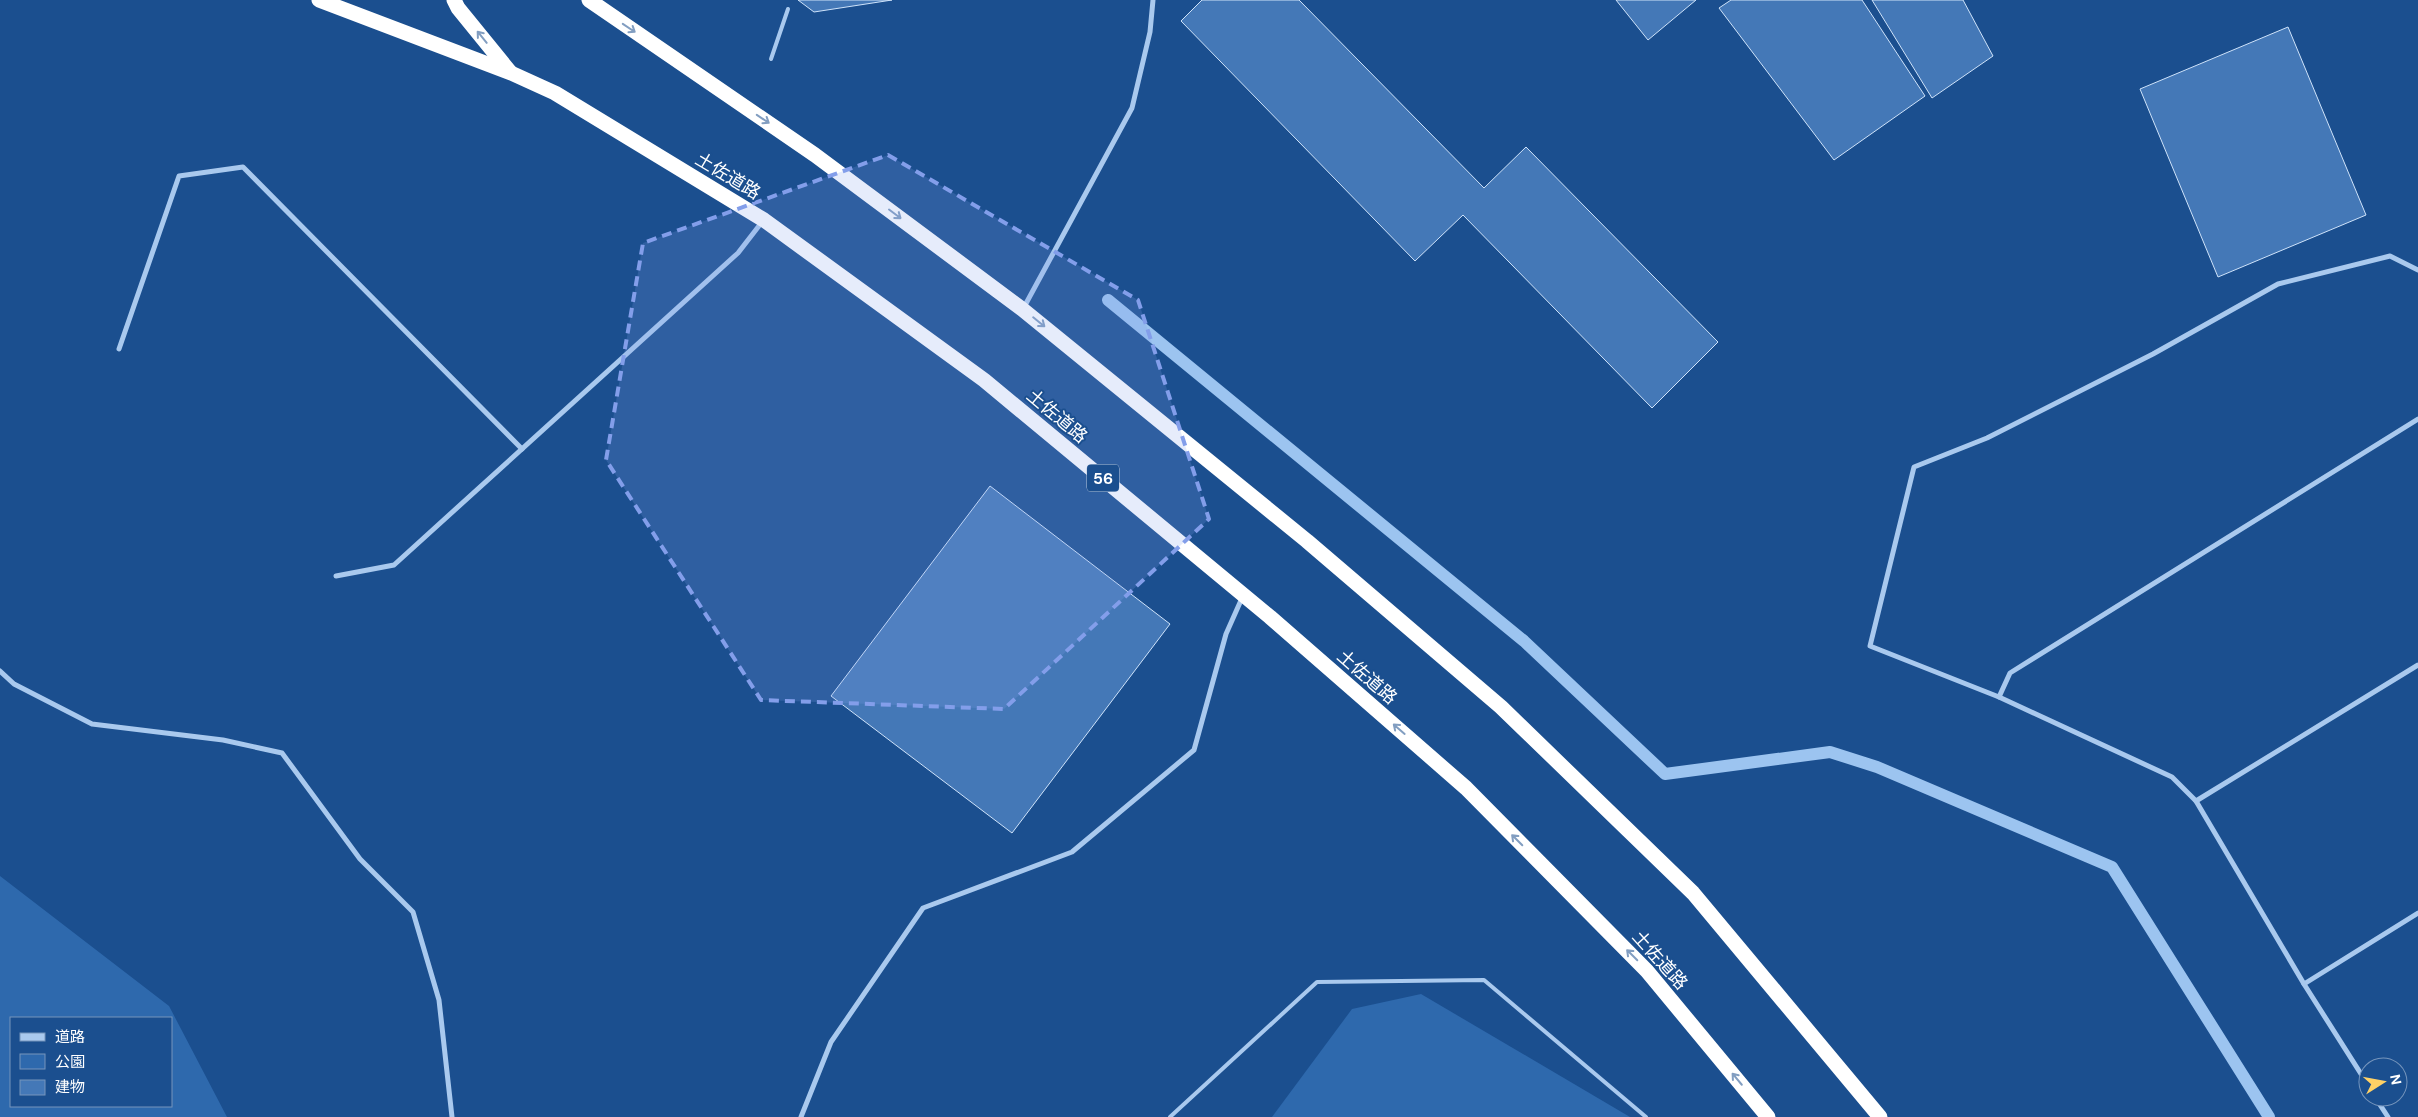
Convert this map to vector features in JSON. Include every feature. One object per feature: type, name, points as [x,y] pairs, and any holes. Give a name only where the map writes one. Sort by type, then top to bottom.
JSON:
[{"type":"highway","name":"土佐道路","points":[[319,0],[511,73],[555,93],[764,220],[984,380],[1243,595],[1466,788],[1647,971],[1768,1117]]},
{"type":"highway","points":[[454,0],[458,8],[511,73]]},
{"type":"highway","points":[[589,0],[816,156],[1022,309],[1307,541],[1501,707],[1693,893],[1880,1117]]},
{"type":"street","points":[[1022,309],[1132,108],[1150,32],[1153,0]]},
{"type":"street","points":[[119,349],[179,176],[242,167],[522,449]]},
{"type":"street","points":[[336,576],[394,564],[738,253],[764,220]]},
{"type":"street","points":[[2358,1069],[2304,984],[2196,801],[2172,777],[1999,697],[1870,646],[1914,467],[1986,438],[2135,363],[2278,284],[2390,256],[2418,270]]},
{"type":"street","points":[[1999,697],[2010,674],[2418,419]]},
{"type":"street","points":[[801,1117],[831,1042],[923,908],[1072,852],[1194,750],[1226,634],[1243,595]]},
{"type":"street","points":[[2196,801],[2418,665]]},
{"type":"street","points":[[0,671],[14,684],[92,724],[223,740],[282,753],[360,859],[413,912],[439,1000],[452,1117]]},
{"type":"street","points":[[2304,984],[2418,913]]},
{"type":"lane","points":[[771,59],[788,9]]},
{"type":"lane","points":[[1170,1117],[1317,982],[1484,980],[1646,1117]]},
{"type":"highlighted area","points":[[888,155],[1138,300],[1209,519],[1004,709],[761,700],[606,460],[643,243]]},
{"type":"green space","points":[[0,876],[169,1006],[227,1117],[0,1117]]},
{"type":"green space","points":[[1421,994],[1630,1117],[1272,1117],[1352,1009]]},
{"type":"building","points":[[798,0],[892,0],[814,12]]},
{"type":"building","points":[[1202,0],[1299,0],[1484,188],[1526,147],[1718,342],[1652,408],[1463,215],[1415,261],[1181,21]]},
{"type":"building","points":[[1616,0],[1696,0],[1648,40]]},
{"type":"building","points":[[1731,0],[1862,0],[1925,96],[1834,160],[1719,8]]},
{"type":"building","points":[[1872,0],[1963,0],[1993,56],[1932,98]]},
{"type":"building","points":[[2288,27],[2366,215],[2218,277],[2140,89]]},
{"type":"building","points":[[990,486],[1170,624],[1012,833],[831,696]]},
{"type":"waterway","points":[[1108,300],[1524,641],[1665,774],[1830,752],[1877,767],[2112,867],[2269,1117]]}]
